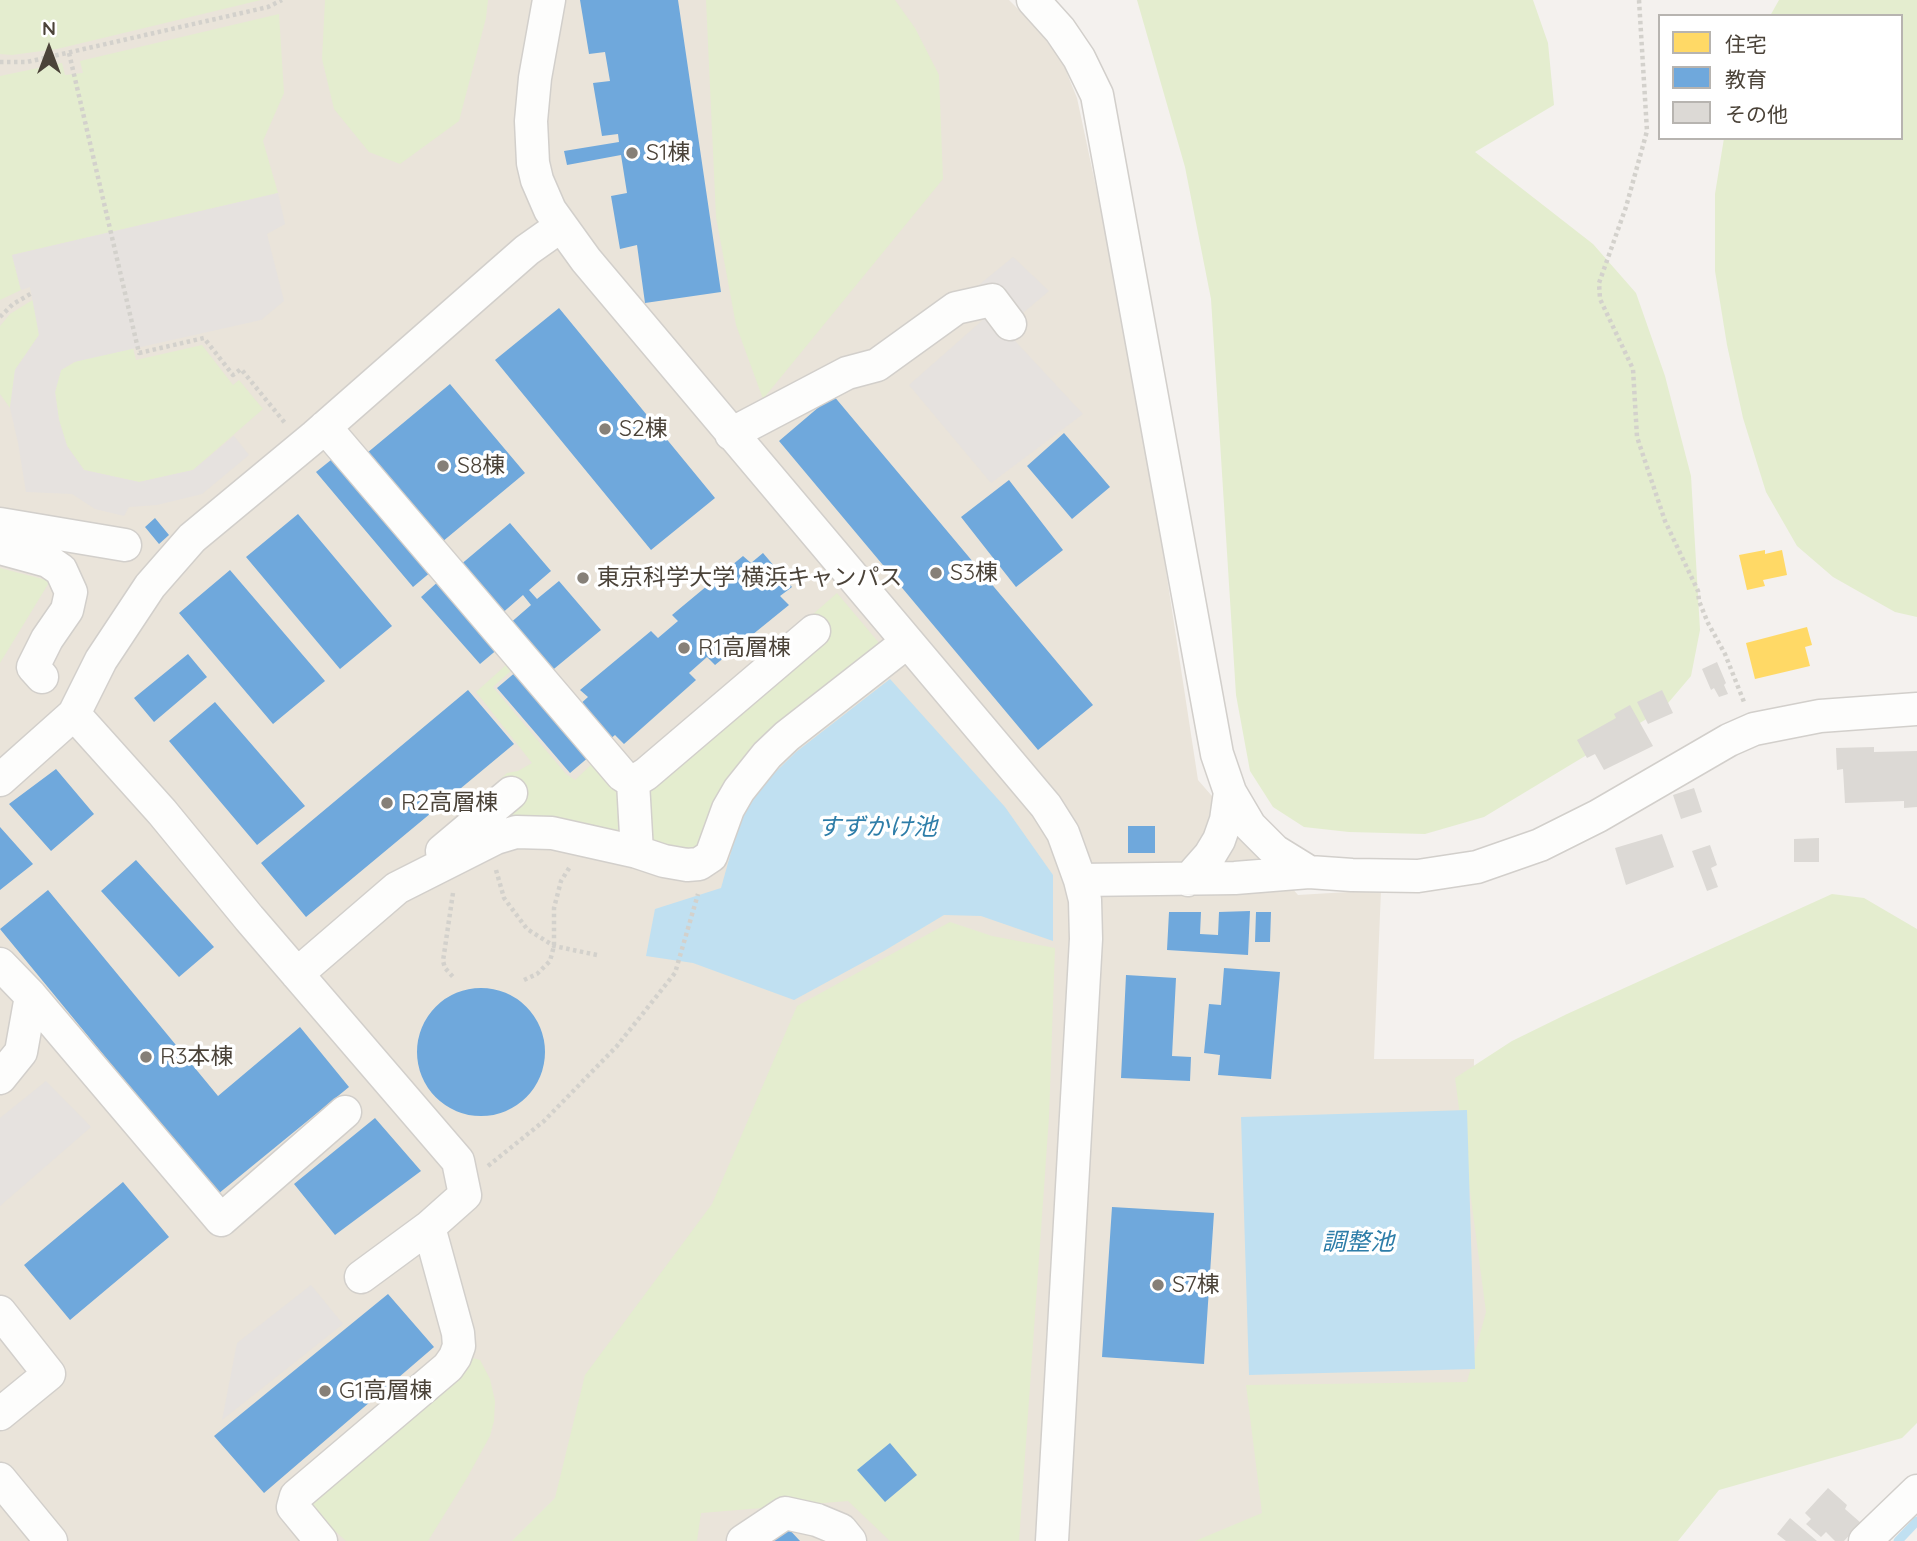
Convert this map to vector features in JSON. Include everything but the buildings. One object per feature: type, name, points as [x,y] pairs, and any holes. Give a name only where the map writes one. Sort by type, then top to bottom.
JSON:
[{"type":"street","points":[[549,0],[535,78],[531,147],[537,180],[550,210],[586,260],[1045,806],[1063,833],[1080,880],[1085,900],[1086,939],[1052,1541]]},
{"type":"street","points":[[1033,0],[1060,30],[1079,58],[1097,95],[1217,754],[1230,792],[1250,826],[1275,851],[1309,872]]},
{"type":"street","points":[[0,780],[74,714],[101,660],[150,586],[192,538],[325,427],[527,250],[561,226]]},
{"type":"street","points":[[731,434],[848,373],[877,365],[956,307],[992,300],[1010,324]]},
{"type":"street","points":[[325,427],[622,775],[633,782]]},
{"type":"street","points":[[0,524],[125,545]]},
{"type":"street","points":[[0,548],[48,561],[61,570],[68,580],[71,592],[66,610],[33,667],[42,677]]},
{"type":"street","points":[[633,782],[646,774],[814,631]]},
{"type":"street","points":[[397,888],[485,844],[516,832],[537,832],[687,865],[699,864],[711,856],[728,809],[759,764],[788,736],[906,643]]},
{"type":"street","points":[[1080,880],[1188,880],[1309,872],[1418,876],[1477,867],[1540,845],[1598,816],[1729,740],[1754,729],[1820,716],[1917,709]]},
{"type":"street","points":[[74,714],[162,813],[458,1161],[465,1195],[429,1227],[361,1277]]},
{"type":"street","points":[[633,782],[637,852]]},
{"type":"street","points":[[1188,880],[1219,840],[1226,820],[1230,792]]},
{"type":"street","points":[[297,974],[511,793]]},
{"type":"street","points":[[0,964],[31,996],[221,1220],[345,1112]]},
{"type":"street","points":[[0,1078],[21,1052],[31,996]]},
{"type":"street","points":[[321,1541],[293,1507],[296,1496],[448,1367],[456,1357],[458,1333],[429,1227]]},
{"type":"street","points":[[0,1312],[49,1374],[0,1414]]},
{"type":"street","points":[[0,1479],[51,1541]]},
{"type":"street","points":[[1865,1541],[1917,1491]]},
{"type":"street","points":[[743,1541],[785,1513],[817,1520],[841,1530],[850,1541]]},
{"type":"path","points":[[0,62],[27,62],[69,53],[268,7],[282,0]]},
{"type":"path","points":[[1639,0],[1647,131],[1626,207],[1599,283],[1600,299],[1633,369],[1637,437],[1665,521],[1698,591],[1708,623],[1725,654],[1754,729]]},
{"type":"path","points":[[69,53],[139,353],[204,338],[233,375],[241,369],[265,399]]},
{"type":"path","points":[[0,317],[13,304],[32,293]]},
{"type":"path","points":[[524,980],[546,968],[550,961],[554,946],[554,908],[561,881],[587,841]]},
{"type":"path","points":[[485,844],[494,863],[504,898],[527,929],[554,946],[597,956]]},
{"type":"path","points":[[451,861],[454,892],[443,961],[445,968],[454,978]]},
{"type":"path","points":[[463,1186],[544,1121],[617,1046],[675,973],[701,881]]},
{"type":"shaded area","name":"東京科学大学 横浜キャンパス","points":[[0,0],[1009,0],[1035,26],[1062,61],[1077,98],[1136,375],[1198,780],[1298,895],[1381,890],[1374,1059],[1474,1059],[1473,1147],[1495,1399],[1279,1541],[0,1541]]},
{"type":"shaded area","points":[[278,193],[285,224],[267,234],[284,301],[261,320],[74,362],[61,370],[55,392],[59,420],[67,446],[84,470],[139,482],[193,470],[234,436],[249,455],[202,494],[157,505],[129,507],[124,516],[95,509],[72,494],[26,492],[10,408],[15,370],[39,335],[30,287],[21,290],[12,255]]},
{"type":"shaded area","points":[[1013,257],[1049,291],[1004,329],[1083,414],[991,483],[909,385],[993,311],[974,289]]},
{"type":"shaded area","points":[[46,1081],[91,1127],[0,1206],[0,1118]]},
{"type":"shaded area","points":[[311,1285],[343,1324],[222,1420],[237,1343]]},
{"type":"green space","points":[[0,0],[261,0],[57,49],[12,55],[0,54]]},
{"type":"green space","points":[[325,0],[488,0],[486,18],[459,121],[400,164],[369,152],[334,109],[322,59]]},
{"type":"green space","points":[[706,0],[895,0],[915,28],[939,75],[943,179],[763,399],[736,325],[716,217]]},
{"type":"green space","points":[[1137,0],[1533,0],[1548,43],[1554,105],[1475,152],[1593,244],[1636,293],[1665,376],[1691,476],[1700,630],[1691,676],[1663,709],[1484,817],[1425,834],[1349,832],[1304,827],[1273,807],[1250,771],[1236,695],[1211,299],[1185,167]]},
{"type":"green space","points":[[1779,0],[1917,0],[1917,617],[1895,612],[1833,577],[1797,546],[1766,492],[1743,418],[1715,271],[1715,194],[1724,140],[1903,140],[1903,14],[1771,14]]},
{"type":"green space","points":[[279,14],[284,93],[263,141],[278,193],[12,255],[21,290],[0,300],[0,76],[62,63],[65,75],[83,73],[80,61]]},
{"type":"green space","points":[[34,299],[39,335],[15,370],[10,408],[0,394],[0,326],[10,314]]},
{"type":"green space","points":[[202,345],[233,385],[239,380],[263,409],[193,470],[139,482],[84,470],[67,446],[59,420],[55,392],[61,370],[77,361],[133,348],[136,360]]},
{"type":"green space","points":[[0,568],[50,581],[0,663]]},
{"type":"green space","points":[[837,593],[880,644],[703,846],[688,852],[661,846],[652,839],[646,823],[646,791],[811,616]]},
{"type":"green space","points":[[506,665],[512,670],[493,687],[566,774],[575,780],[595,761],[617,780],[618,831],[612,834],[512,823],[504,812],[490,789],[507,773],[518,771],[532,763],[476,692]]},
{"type":"green space","points":[[1832,894],[1864,898],[1917,929],[1917,1423],[1902,1438],[1719,1490],[1678,1541],[1195,1541],[1262,1513],[1246,1385],[1467,1382],[1486,1312],[1455,1078],[1512,1041],[1567,1014]]},
{"type":"green space","points":[[950,922],[992,936],[1055,948],[1049,1117],[1019,1541],[890,1541],[848,1501],[701,1513],[697,1541],[512,1541],[555,1498],[585,1375],[712,1204],[797,1006]]},
{"type":"green space","points":[[469,1357],[480,1360],[490,1379],[495,1401],[494,1421],[490,1436],[467,1478],[428,1541],[346,1541],[312,1510],[313,1495]]},
{"type":"water","name":"すずかけ池","points":[[890,679],[1005,807],[1053,875],[1053,941],[981,916],[944,915],[794,1000],[693,963],[646,956],[655,909],[721,888],[745,802],[796,752]]},
{"type":"water","name":"調整池","points":[[1467,1110],[1475,1369],[1249,1375],[1241,1117]]},
{"type":"waterway","points":[[1898,1541],[1917,1521]]},
{"type":"place","name":"S1棟","points":[[632,153]]},
{"type":"place","name":"S2棟","points":[[605,429]]},
{"type":"place","name":"S8棟","points":[[443,466]]},
{"type":"place","name":"S3棟","points":[[936,573]]},
{"type":"place","name":"東京科学大学 横浜キャンパス","points":[[583,578]]},
{"type":"place","name":"R1高層棟","points":[[684,648]]},
{"type":"place","name":"R2高層棟","points":[[387,803]]},
{"type":"place","name":"R3本棟","points":[[146,1057]]},
{"type":"place","name":"S7棟","points":[[1158,1285]]},
{"type":"place","name":"G1高層棟","points":[[325,1391]]}]
